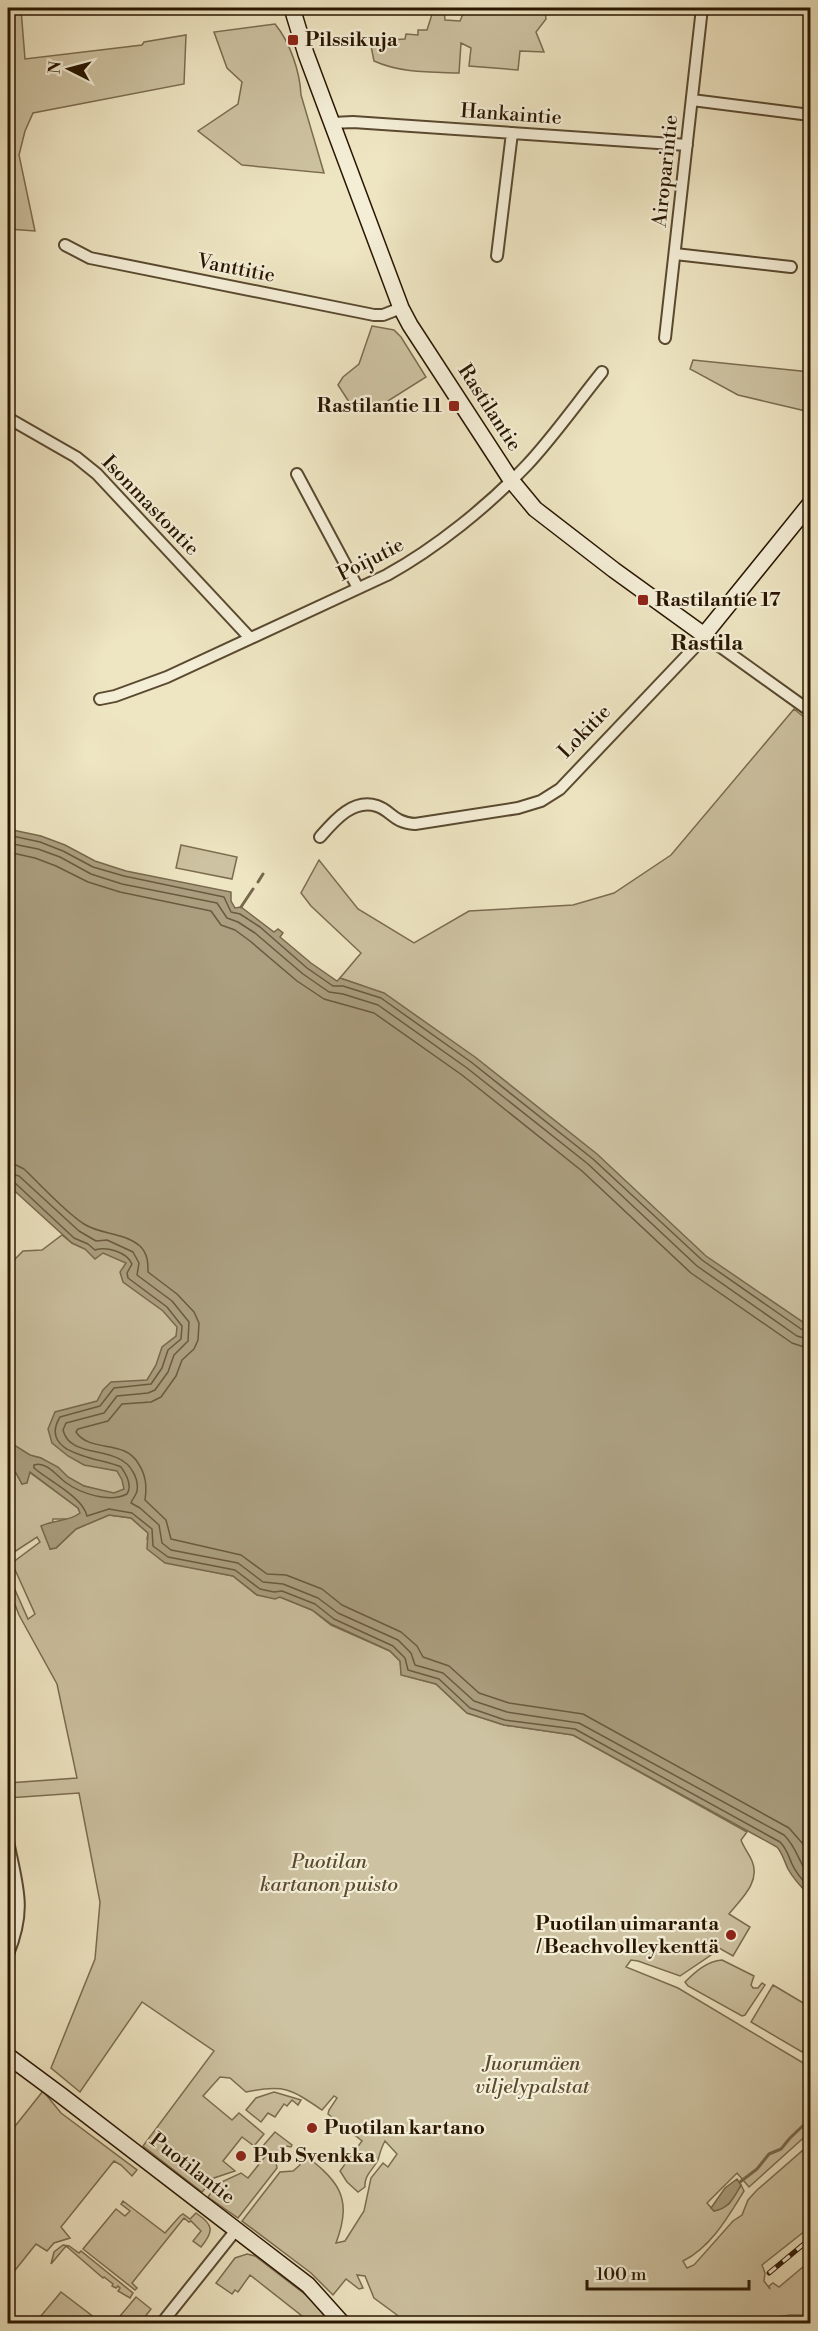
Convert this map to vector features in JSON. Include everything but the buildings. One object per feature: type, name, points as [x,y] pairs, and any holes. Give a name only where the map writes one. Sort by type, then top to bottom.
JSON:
[{"type":"street","name":"Rastilantie","points":[[292,8],[306,54],[401,308],[511,480],[535,509],[557,528],[810,711]]},
{"type":"street","name":"Airoparintie","points":[[665,338],[702,8]]},
{"type":"street","points":[[692,100],[810,115]]},
{"type":"street","name":"Hankaintie","points":[[332,123],[353,122],[687,145]]},
{"type":"street","points":[[497,256],[512,133]]},
{"type":"street","name":"Vanttitie","points":[[65,244],[90,258],[374,315],[383,315],[401,308]]},
{"type":"street","points":[[675,254],[791,267]]},
{"type":"street","name":"Poijutie","points":[[100,699],[115,696],[167,677],[387,575],[428,550],[511,480],[539,450],[602,372]]},
{"type":"street","name":"Isonmastontie","points":[[8,418],[76,457],[92,470],[250,638]]},
{"type":"street","points":[[297,474],[358,588]]},
{"type":"street","name":"Lokitie","points":[[320,837],[345,811],[364,805],[376,806],[398,821],[415,824],[518,808],[541,801],[560,789],[693,649],[810,504]]},
{"type":"street","points":[[8,1841],[20,1903],[17,1927],[8,1954]]},
{"type":"street","name":"Puotilantie","points":[[8,2056],[308,2285],[343,2324]]},
{"type":"street","points":[[161,2324],[236,2230]]},
{"type":"green space","points":[[8,8],[21,9],[25,59],[142,45],[144,42],[186,35],[184,84],[33,113],[25,131],[19,155],[35,231],[8,229]]},
{"type":"green space","points":[[434,8],[444,8],[445,20],[460,21],[463,14],[482,14],[483,8],[545,8],[546,19],[536,32],[544,52],[520,51],[518,70],[469,66],[471,48],[461,43],[459,73],[405,70],[374,61],[371,46],[387,48],[389,40],[405,39],[406,34],[418,35],[418,30],[427,30]]},
{"type":"green space","points":[[275,24],[285,39],[293,58],[299,77],[301,95],[324,173],[242,165],[198,131],[238,104],[242,82],[227,68],[214,32]]},
{"type":"green space","points":[[372,326],[394,330],[401,337],[426,377],[369,413],[353,408],[338,385],[343,377],[359,364]]},
{"type":"green space","points":[[693,360],[810,372],[810,412],[738,395],[690,369]]},
{"type":"green space","points":[[794,709],[810,722],[810,1353],[363,986],[340,978],[361,953],[311,906],[301,893],[319,860],[358,909],[414,943],[469,911],[573,905],[614,893],[671,855]]},
{"type":"green space","points":[[181,845],[237,857],[232,879],[176,868]]},
{"type":"green space","points":[[113,1234],[200,1298],[109,1445],[154,1506],[67,1481],[41,1458],[19,1453],[8,1446],[8,1261],[11,1263],[23,1251],[42,1250],[62,1235],[85,1249]]},
{"type":"green space","name":"Puotilan kartanon puisto","points":[[8,1466],[16,1473],[22,1484],[29,1472],[78,1508],[81,1513],[71,1519],[53,1519],[50,1549],[56,1548],[76,1529],[109,1515],[131,1518],[148,1533],[147,1539],[165,1562],[233,1576],[257,1595],[280,1597],[312,1610],[331,1625],[390,1651],[400,1661],[402,1675],[436,1684],[467,1713],[504,1725],[573,1735],[747,1832],[741,1840],[752,1861],[754,1876],[748,1890],[729,1914],[750,1927],[733,1956],[712,1944],[711,1955],[680,1976],[638,1961],[631,1960],[626,1967],[678,1988],[810,2067],[810,2103],[808,2101],[805,2104],[810,2111],[810,2132],[749,2187],[737,2173],[707,2203],[714,2211],[729,2204],[741,2185],[744,2191],[710,2240],[683,2261],[687,2268],[694,2265],[733,2221],[742,2215],[748,2200],[757,2190],[810,2144],[810,2227],[762,2265],[765,2273],[764,2281],[770,2289],[769,2286],[773,2283],[779,2287],[810,2261],[810,2315],[771,2318],[767,2324],[403,2323],[397,2315],[374,2298],[365,2276],[357,2275],[363,2288],[359,2289],[346,2279],[333,2295],[311,2273],[242,2221],[280,2172],[293,2171],[300,2165],[300,2151],[324,2171],[339,2190],[343,2212],[336,2243],[345,2241],[364,2211],[371,2178],[383,2163],[388,2167],[397,2154],[385,2141],[378,2160],[366,2179],[365,2187],[358,2192],[347,2182],[340,2171],[362,2141],[328,2114],[337,2098],[334,2096],[322,2110],[287,2090],[270,2088],[246,2092],[230,2078],[220,2077],[203,2096],[232,2120],[239,2113],[264,2134],[254,2146],[242,2137],[223,2161],[235,2171],[214,2178],[202,2192],[143,2146],[214,2051],[142,2002],[80,2092],[51,2068],[95,1959],[100,1902],[79,1793],[8,1798],[8,1783],[77,1778],[57,1684],[19,1615],[8,1586],[8,1574],[28,1619],[35,1614],[12,1563],[40,1542],[37,1537],[8,1556]]},
{"type":"green space","points":[[722,1960],[754,1976],[751,1985],[753,1988],[758,1988],[762,1983],[765,1985],[745,2015],[742,2016],[688,1986],[685,1982],[706,1965]]},
{"type":"green space","points":[[773,1985],[810,2007],[810,2040],[802,2052],[751,2022]]},
{"type":"green space","points":[[43,2091],[61,2113],[137,2170],[132,2176],[114,2161],[61,2227],[70,2238],[54,2243],[47,2251],[36,2244],[8,2279],[8,2135]]},
{"type":"green space","points":[[274,2092],[301,2100],[298,2105],[292,2100],[287,2106],[284,2104],[275,2117],[268,2113],[261,2122],[246,2110],[256,2098]]},
{"type":"green space","points":[[275,2132],[292,2145],[291,2147],[286,2146],[275,2157],[277,2168],[238,2218],[208,2197],[217,2184],[241,2173],[248,2178],[268,2153],[262,2147]]},
{"type":"green space","points":[[123,2201],[165,2233],[183,2214],[190,2219],[196,2213],[209,2225],[210,2232],[201,2247],[193,2241],[201,2231],[191,2221],[184,2218],[132,2283],[137,2288],[135,2290],[83,2249],[116,2209],[125,2216],[130,2211],[121,2204]]},
{"type":"green space","points":[[63,2245],[69,2246],[79,2253],[81,2251],[133,2293],[130,2298],[118,2291],[120,2288],[118,2286],[116,2288],[112,2286],[113,2284],[66,2246],[51,2264],[54,2252]]},
{"type":"green space","points":[[247,2254],[255,2256],[306,2295],[333,2323],[311,2323],[250,2275],[238,2292],[235,2290],[232,2294],[216,2283],[235,2258]]},
{"type":"green space","points":[[61,2292],[95,2318],[91,2323],[35,2323]]},
{"type":"green space","points":[[136,2297],[151,2309],[140,2323],[115,2322]]},
{"type":"water","points":[[8,829],[41,836],[65,845],[95,861],[126,871],[231,892],[231,901],[235,908],[241,907],[274,932],[278,929],[283,933],[280,937],[337,981],[340,978],[384,993],[475,1057],[597,1154],[706,1256],[810,1327],[810,1896],[793,1877],[777,1847],[573,1735],[504,1725],[467,1713],[436,1684],[401,1675],[400,1661],[390,1651],[331,1624],[312,1610],[280,1597],[275,1599],[257,1595],[233,1576],[165,1563],[147,1549],[148,1533],[131,1518],[109,1515],[76,1529],[56,1548],[50,1549],[41,1526],[71,1518],[80,1513],[78,1508],[30,1472],[27,1483],[22,1484],[16,1473],[8,1466],[8,1441],[30,1455],[58,1467],[68,1477],[84,1486],[114,1493],[124,1489],[117,1471],[84,1465],[68,1456],[52,1443],[48,1429],[55,1412],[97,1401],[111,1382],[147,1380],[156,1365],[162,1347],[176,1336],[177,1327],[163,1311],[123,1282],[120,1272],[126,1263],[103,1253],[95,1259],[85,1249],[72,1243],[8,1185]]},
{"type":"water","points":[[737,2179],[741,2185],[733,2198],[724,2208],[714,2211],[711,2208],[725,2188]]},
{"type":"waterway","points":[[258,882],[263,874]]},
{"type":"waterway","points":[[241,907],[253,889]]},
{"type":"waterway","points":[[740,2182],[757,2169],[769,2154],[781,2149],[810,2119]]},
{"type":"railway","points":[[769,2273],[810,2239]]},
{"type":"place","name":"Pilssikuja","points":[[293,40]]},
{"type":"place","name":"Rastilantie 11","points":[[454,406]]},
{"type":"place","name":"Rastilantie 17","points":[[643,600]]},
{"type":"place","name":"Puotilan uimaranta / Beachvolleykenttä","points":[[731,1935]]},
{"type":"place","name":"Puotilan kartano","points":[[312,2128]]},
{"type":"place","name":"Pub Svenkka","points":[[241,2156]]},
{"type":"district","name":"Rastila","points":[[707,643]]},
{"type":"park label","name":"Juorumäen viljelypalstat","points":[[532,2076]]}]
